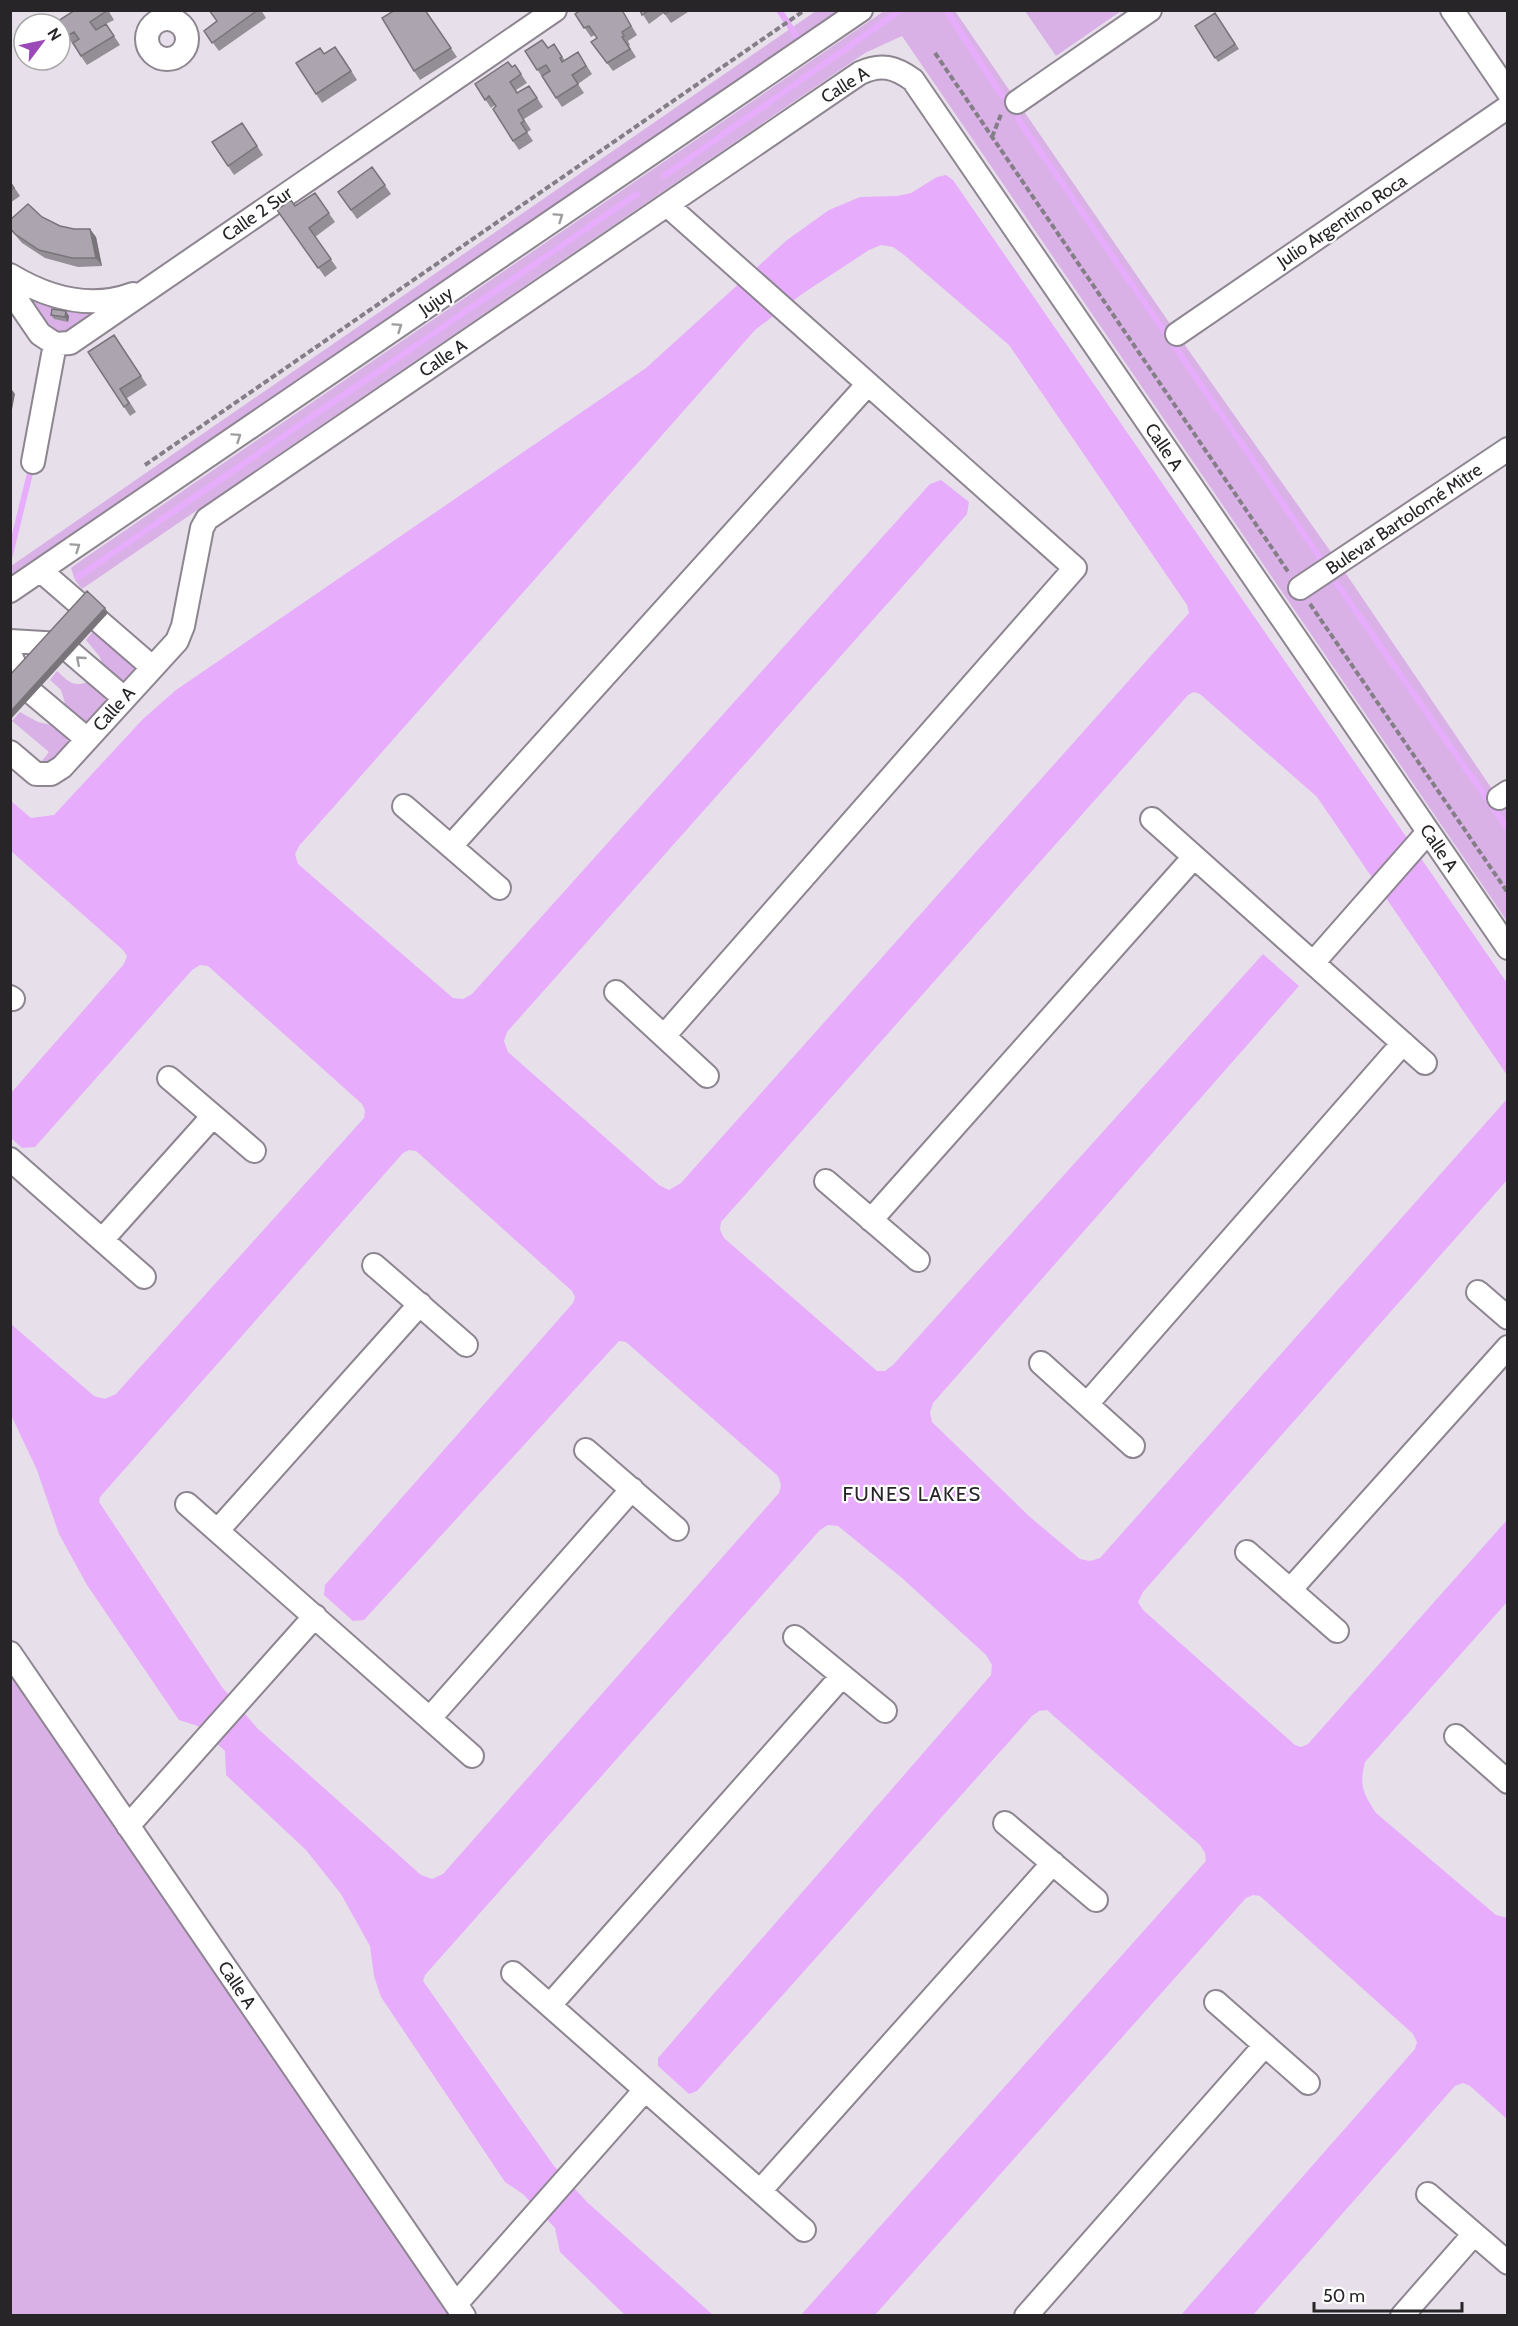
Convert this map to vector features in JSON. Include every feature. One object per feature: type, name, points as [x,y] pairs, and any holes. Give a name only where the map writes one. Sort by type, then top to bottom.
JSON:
[{"type":"street","name":"Calle 2 Sur","points":[[55,344],[70,343],[555,10]]},
{"type":"street","name":"Jujuy","points":[[10,591],[861,10]]},
{"type":"street","points":[[1017,102],[1150,10]]},
{"type":"street","points":[[1452,10],[1508,92]]},
{"type":"street","name":"Calle A","points":[[10,752],[36,774],[51,774],[62,767],[177,641],[183,626],[202,528],[207,519],[860,73],[873,67],[888,67],[901,71],[913,80],[1508,948]]},
{"type":"street","name":"Julio Argentino Roca","points":[[1177,334],[1508,107]]},
{"type":"street","points":[[664,1036],[1075,568],[667,205]]},
{"type":"street","points":[[10,275],[35,290],[64,299],[94,301],[123,297],[152,287]]},
{"type":"street","points":[[10,290],[40,334],[55,344],[33,462]]},
{"type":"street","points":[[451,846],[868,384]]},
{"type":"street","name":"Bulevar Bartolomé Mitre","points":[[1300,588],[1508,449]]},
{"type":"street","points":[[41,571],[152,667]]},
{"type":"street","points":[[10,642],[61,644],[124,698]]},
{"type":"street","points":[[10,654],[25,687],[87,739]]},
{"type":"street","points":[[404,807],[499,888]]},
{"type":"street","points":[[1152,819],[1425,1063]]},
{"type":"street","points":[[1313,963],[1428,832]]},
{"type":"street","points":[[871,1220],[1194,857]]},
{"type":"street","points":[[616,992],[707,1076]]},
{"type":"street","points":[[1087,1404],[1403,1043]]},
{"type":"street","points":[[170,1078],[254,1151]]},
{"type":"street","points":[[102,1240],[213,1116]]},
{"type":"street","points":[[10,1159],[144,1277]]},
{"type":"street","points":[[826,1182],[918,1260]]},
{"type":"street","points":[[374,1265],[466,1344]]},
{"type":"street","points":[[1479,1292],[1508,1318]]},
{"type":"street","points":[[218,1530],[420,1304]]},
{"type":"street","points":[[1290,1590],[1508,1347]]},
{"type":"street","points":[[1041,1363],[1133,1446]]},
{"type":"street","points":[[586,1450],[677,1529]]},
{"type":"street","points":[[430,1718],[632,1490]]},
{"type":"street","points":[[188,1504],[472,1756]]},
{"type":"street","points":[[1247,1552],[1337,1631]]},
{"type":"street","points":[[128,1826],[315,1616]]},
{"type":"street","points":[[795,1637],[885,1711]]},
{"type":"street","name":"Calle A","points":[[10,1653],[460,2310]]},
{"type":"street","points":[[550,2006],[842,1676]]},
{"type":"street","points":[[1456,1736],[1506,1777]]},
{"type":"street","points":[[1005,1823],[1096,1900]]},
{"type":"street","points":[[760,2191],[1053,1863]]},
{"type":"street","points":[[513,1973],[804,2230]]},
{"type":"street","points":[[1216,2002],[1308,2083]]},
{"type":"street","points":[[1026,2316],[1265,2045]]},
{"type":"street","points":[[460,2310],[532,2218],[645,2090]]},
{"type":"street","points":[[1428,2194],[1508,2263]]},
{"type":"street","points":[[1402,2316],[1474,2234]]},
{"type":"path","points":[[145,465],[805,10]]},
{"type":"path","points":[[935,53],[1508,893]]},
{"type":"shaded area","points":[[816,11],[846,11],[11,584],[11,566]]},
{"type":"shaded area","points":[[884,11],[955,11],[1177,334],[1338,562],[1507,811],[1507,921],[902,36],[865,53],[82,589],[75,580],[71,568],[79,562]]},
{"type":"shaded area","points":[[1025,11],[1121,11],[1056,56]]},
{"type":"shaded area","points":[[946,175],[953,180],[1507,983],[1507,1075],[1317,797],[1200,694],[1194,692],[1188,695],[721,1222],[720,1230],[724,1238],[877,1371],[885,1371],[893,1365],[1263,954],[1299,986],[933,1403],[930,1412],[932,1422],[1030,1517],[1080,1559],[1090,1561],[1100,1558],[1507,1099],[1507,1180],[1143,1592],[1138,1602],[1143,1610],[1295,1745],[1301,1747],[1308,1744],[1507,1520],[1507,1602],[1365,1762],[1362,1783],[1365,1794],[1376,1813],[1496,1915],[1507,1918],[1507,2119],[1470,2086],[1463,2083],[1455,2086],[1253,2315],[1181,2315],[1415,2049],[1417,2042],[1413,2034],[1260,1896],[1253,1895],[1246,1898],[875,2315],[801,2315],[1206,1861],[1205,1853],[1200,1845],[1047,1710],[1039,1711],[1032,1716],[697,2091],[689,2094],[658,2066],[658,2058],[991,1675],[992,1665],[986,1655],[902,1578],[838,1526],[828,1525],[820,1530],[425,1975],[423,1981],[554,2166],[587,2202],[713,2315],[625,2315],[560,2252],[555,2228],[523,2194],[505,2182],[381,1997],[374,1976],[370,1946],[341,1894],[306,1850],[226,1775],[225,1751],[198,1726],[179,1720],[87,1585],[59,1534],[37,1470],[11,1415],[11,1324],[94,1396],[105,1399],[116,1394],[364,1118],[365,1110],[362,1104],[208,966],[200,965],[192,970],[35,1147],[22,1148],[11,1138],[11,1093],[124,964],[127,956],[11,851],[11,801],[31,818],[54,815],[143,719],[176,690],[646,368],[787,240],[829,210],[860,197],[897,196],[911,193],[937,177]],"holes":[[[881,245],[893,247],[903,254],[1009,345],[1187,605],[1189,613],[681,1183],[669,1190],[659,1185],[508,1052],[504,1041],[507,1032],[967,514],[969,502],[941,480],[930,484],[472,994],[463,999],[453,998],[298,864],[295,854],[299,846],[755,330],[802,294],[869,250]],[[409,1150],[416,1151],[572,1291],[575,1297],[573,1303],[325,1585],[324,1595],[353,1621],[364,1620],[619,1341],[626,1342],[778,1476],[781,1485],[779,1493],[443,1874],[432,1879],[421,1875],[257,1728],[222,1687],[99,1502],[100,1497],[403,1153]]]},
{"type":"shaded area","points":[[34,299],[89,309],[91,317],[70,330],[57,332],[52,330],[40,316],[32,304]]},
{"type":"shaded area","points":[[94,630],[132,664],[135,672],[125,683],[120,683],[102,665],[100,657],[86,640]]},
{"type":"shaded area","points":[[57,671],[72,683],[91,684],[102,694],[106,704],[87,723],[81,724],[68,713],[61,690],[50,680]]},
{"type":"shaded area","points":[[20,712],[38,722],[55,726],[67,735],[68,745],[52,763],[40,763],[49,752],[12,721]]},
{"type":"shaded area","points":[[11,1676],[450,2315],[11,2315]]},
{"type":"building","points":[[75,10],[108,10],[90,22],[96,30],[106,24],[114,36],[81,56],[73,43],[79,39],[74,32],[72,33],[72,12]]},
{"type":"building","points":[[209,10],[258,10],[212,43],[204,31],[217,21]]},
{"type":"building","points":[[395,10],[425,10],[451,48],[414,71],[382,18]]},
{"type":"building","points":[[581,10],[622,10],[631,26],[622,32],[624,36],[622,37],[630,49],[607,63],[591,42],[597,38],[589,26],[584,28],[575,14]]},
{"type":"building","points":[[1215,13],[1235,44],[1215,58],[1195,26]]},
{"type":"building","points":[[542,40],[548,48],[554,44],[562,57],[560,58],[562,62],[578,52],[586,66],[572,75],[578,84],[556,98],[542,76],[550,71],[546,65],[537,70],[525,51]]},
{"type":"building","points":[[335,47],[351,71],[316,94],[296,63],[320,48],[324,54]]},
{"type":"building","points":[[508,62],[512,67],[515,65],[521,74],[510,82],[517,93],[529,86],[537,98],[518,110],[524,121],[521,123],[527,132],[513,141],[493,109],[496,106],[489,96],[485,100],[475,84]]},
{"type":"building","points":[[242,123],[257,146],[228,166],[212,142]]},
{"type":"building","points":[[372,167],[385,185],[351,210],[338,192]]},
{"type":"building","points":[[315,193],[329,213],[309,228],[331,259],[318,268],[277,210],[291,200],[295,206]]},
{"type":"building","points":[[28,204],[42,217],[60,226],[90,229],[96,258],[72,258],[39,250],[15,234],[10,228],[10,220]]},
{"type":"building","points":[[52,309],[66,311],[65,317],[51,315]]},
{"type":"building","points":[[114,335],[141,376],[120,389],[129,403],[124,407],[88,352]]},
{"type":"building","points":[[87,591],[105,608],[10,712],[10,675]]},
{"type":"waterway","points":[[779,10],[799,40]]},
{"type":"waterway","points":[[664,176],[901,10]]},
{"type":"waterway","points":[[946,10],[1002,96]]},
{"type":"waterway","points":[[1018,119],[1321,559]]},
{"type":"waterway","points":[[78,577],[637,194]]},
{"type":"waterway","points":[[10,555],[32,465]]},
{"type":"waterway","points":[[1337,584],[1508,829]]},
{"type":"district","name":"FUNES LAKES","points":[[912,1494]]}]
